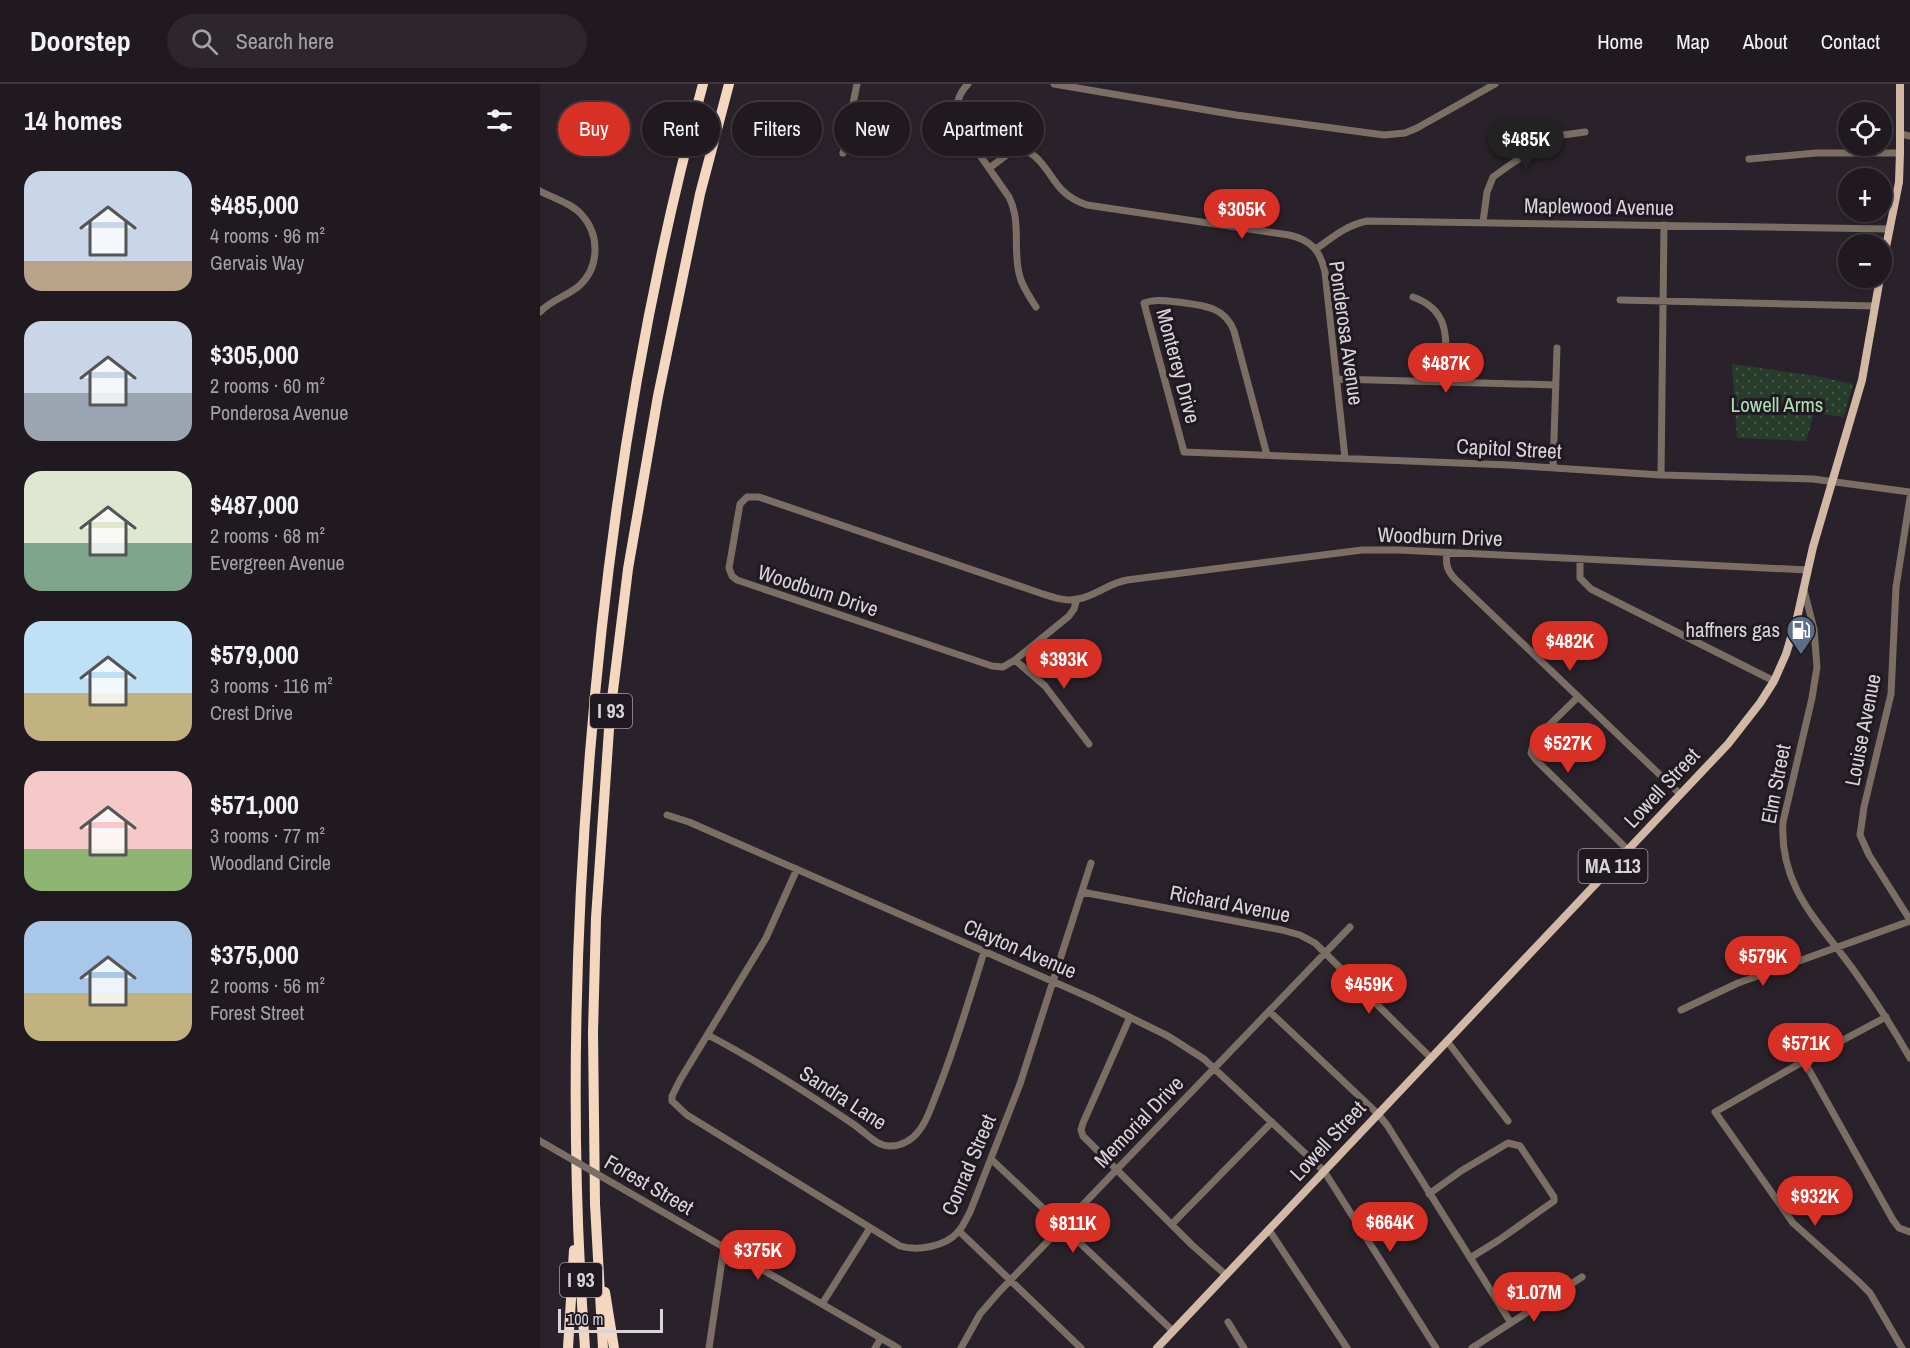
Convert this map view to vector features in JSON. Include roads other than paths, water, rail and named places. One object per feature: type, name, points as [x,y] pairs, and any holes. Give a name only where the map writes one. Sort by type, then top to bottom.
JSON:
[{"type":"highway","name":"I 93","points":[[585,1348],[578,1211],[576,1081],[578,951],[583,844],[600,630],[615,511],[644,338],[670,216],[703,84]]},
{"type":"highway","name":"I 93","points":[[603,1348],[596,1230],[592,1090],[596,918],[606,760],[619,631],[643,483],[673,321],[700,194],[729,84]]},
{"type":"highway","points":[[568,1348],[578,1211]]},
{"type":"highway","points":[[596,1230],[614,1348]]},
{"type":"main road","points":[[1889,234],[1897,196],[1900,153],[1905,135],[1900,84]]},
{"type":"main road","name":"Lowell Street","points":[[1157,1348],[1728,744],[1751,716],[1774,681],[1786,654],[1862,380],[1878,288]]},
{"type":"street","points":[[853,102],[857,84]]},
{"type":"street","points":[[968,84],[959,97],[956,109],[958,120],[1013,205],[1019,272],[1023,285],[1036,306]]},
{"type":"street","points":[[1054,84],[1236,115],[1384,135],[1405,133],[1417,128],[1495,84]]},
{"type":"street","points":[[1483,222],[1487,192],[1493,177],[1514,162],[1563,135],[1585,132]]},
{"type":"street","name":"Ponderosa Avenue","points":[[989,168],[1011,153],[1025,151],[1037,158],[1061,190],[1088,205],[1289,235],[1306,240],[1322,258],[1325,272],[1346,458]]},
{"type":"street","points":[[1749,159],[1816,153],[1900,153]]},
{"type":"street","points":[[540,191],[580,213],[592,231],[596,252],[595,261],[585,279],[540,312]]},
{"type":"street","name":"Maplewood Avenue","points":[[1316,249],[1345,228],[1367,221],[1890,229]]},
{"type":"street","points":[[1661,474],[1664,225]]},
{"type":"street","points":[[1413,297],[1436,310],[1445,327],[1444,382]]},
{"type":"street","points":[[1620,300],[1874,306]]},
{"type":"street","name":"Monterey Drive","points":[[1184,452],[1144,303],[1152,301],[1206,306],[1218,311],[1229,321],[1234,331],[1267,455]]},
{"type":"street","points":[[1553,468],[1557,348]]},
{"type":"street","points":[[1337,378],[1556,385]]},
{"type":"street","name":"Capitol Street","points":[[1184,452],[1833,480],[1910,492]]},
{"type":"street","name":"Woodburn Drive","points":[[1015,660],[1003,667],[992,666],[736,580],[732,576],[730,565],[741,502],[747,497],[755,496],[1066,600],[1077,599],[1118,582],[1345,552],[1379,550],[1808,570]]},
{"type":"street","name":"Louise Avenue","points":[[1910,498],[1896,587],[1891,694],[1864,807],[1860,835],[1869,855],[1910,920]]},
{"type":"street","points":[[1447,553],[1446,566],[1451,576],[1680,794]]},
{"type":"street","points":[[1580,559],[1580,578],[1591,589],[1774,681]]},
{"type":"street","name":"Elm Street","points":[[1804,590],[1814,629],[1817,667],[1783,822],[1783,852],[1790,878],[1802,901],[1886,1017],[1910,1058]]},
{"type":"street","points":[[1077,599],[1069,616],[1015,660],[1045,686],[1089,744]]},
{"type":"street","points":[[1578,697],[1534,740],[1531,753],[1628,850]]},
{"type":"street","name":"Clayton Avenue","points":[[667,815],[689,822],[1054,982],[1130,1017],[1186,1047],[1214,1068],[1324,1171],[1436,1348]]},
{"type":"street","name":"Conrad Street","points":[[708,1035],[675,1090],[672,1101],[687,1115],[900,1246],[920,1248],[944,1242],[959,1231],[970,1212],[991,1159],[1020,1084],[1091,863]]},
{"type":"street","points":[[708,1035],[766,938],[797,869]]},
{"type":"street","name":"Richard Avenue","points":[[1082,892],[1291,932],[1308,939],[1431,1058]]},
{"type":"street","points":[[1681,1010],[1738,983],[1910,920]]},
{"type":"street","name":"Memorial Drive","points":[[961,1348],[980,1314],[1010,1280],[1350,927]]},
{"type":"street","name":"Sandra Lane","points":[[708,1035],[795,1086],[877,1142],[888,1147],[899,1145],[910,1140],[919,1131],[926,1118],[948,1065],[984,952]]},
{"type":"street","points":[[1269,1011],[1387,1125],[1511,1323]]},
{"type":"street","points":[[1130,1017],[1081,1130],[1083,1136],[1192,1245],[1226,1275]]},
{"type":"street","points":[[1886,1017],[1803,1061],[1715,1112],[1793,1223],[1870,1293],[1902,1348]]},
{"type":"street","points":[[1447,1041],[1509,1121]]},
{"type":"street","points":[[1803,1061],[1893,1220],[1899,1228],[1910,1232]]},
{"type":"street","points":[[1172,1224],[1272,1122]]},
{"type":"street","name":"Forest Street","points":[[540,1141],[898,1348]]},
{"type":"street","points":[[1429,1194],[1461,1171],[1508,1143],[1520,1146],[1554,1197],[1554,1202],[1470,1258]]},
{"type":"street","points":[[991,1159],[1173,1331]]},
{"type":"street","points":[[822,1304],[870,1228]]},
{"type":"street","points":[[1269,1230],[1347,1348]]},
{"type":"street","points":[[959,1231],[1081,1348]]},
{"type":"street","points":[[709,1348],[724,1247]]},
{"type":"street","points":[[1472,1348],[1582,1277]]},
{"type":"street","points":[[1228,1322],[1244,1348]]},
{"type":"street","points":[[875,1348],[881,1338]]},
{"type":"place","name":"haffners gas","points":[[1801,656]]},
{"type":"park label","name":"Lowell Arms","points":[[1777,405]]}]
